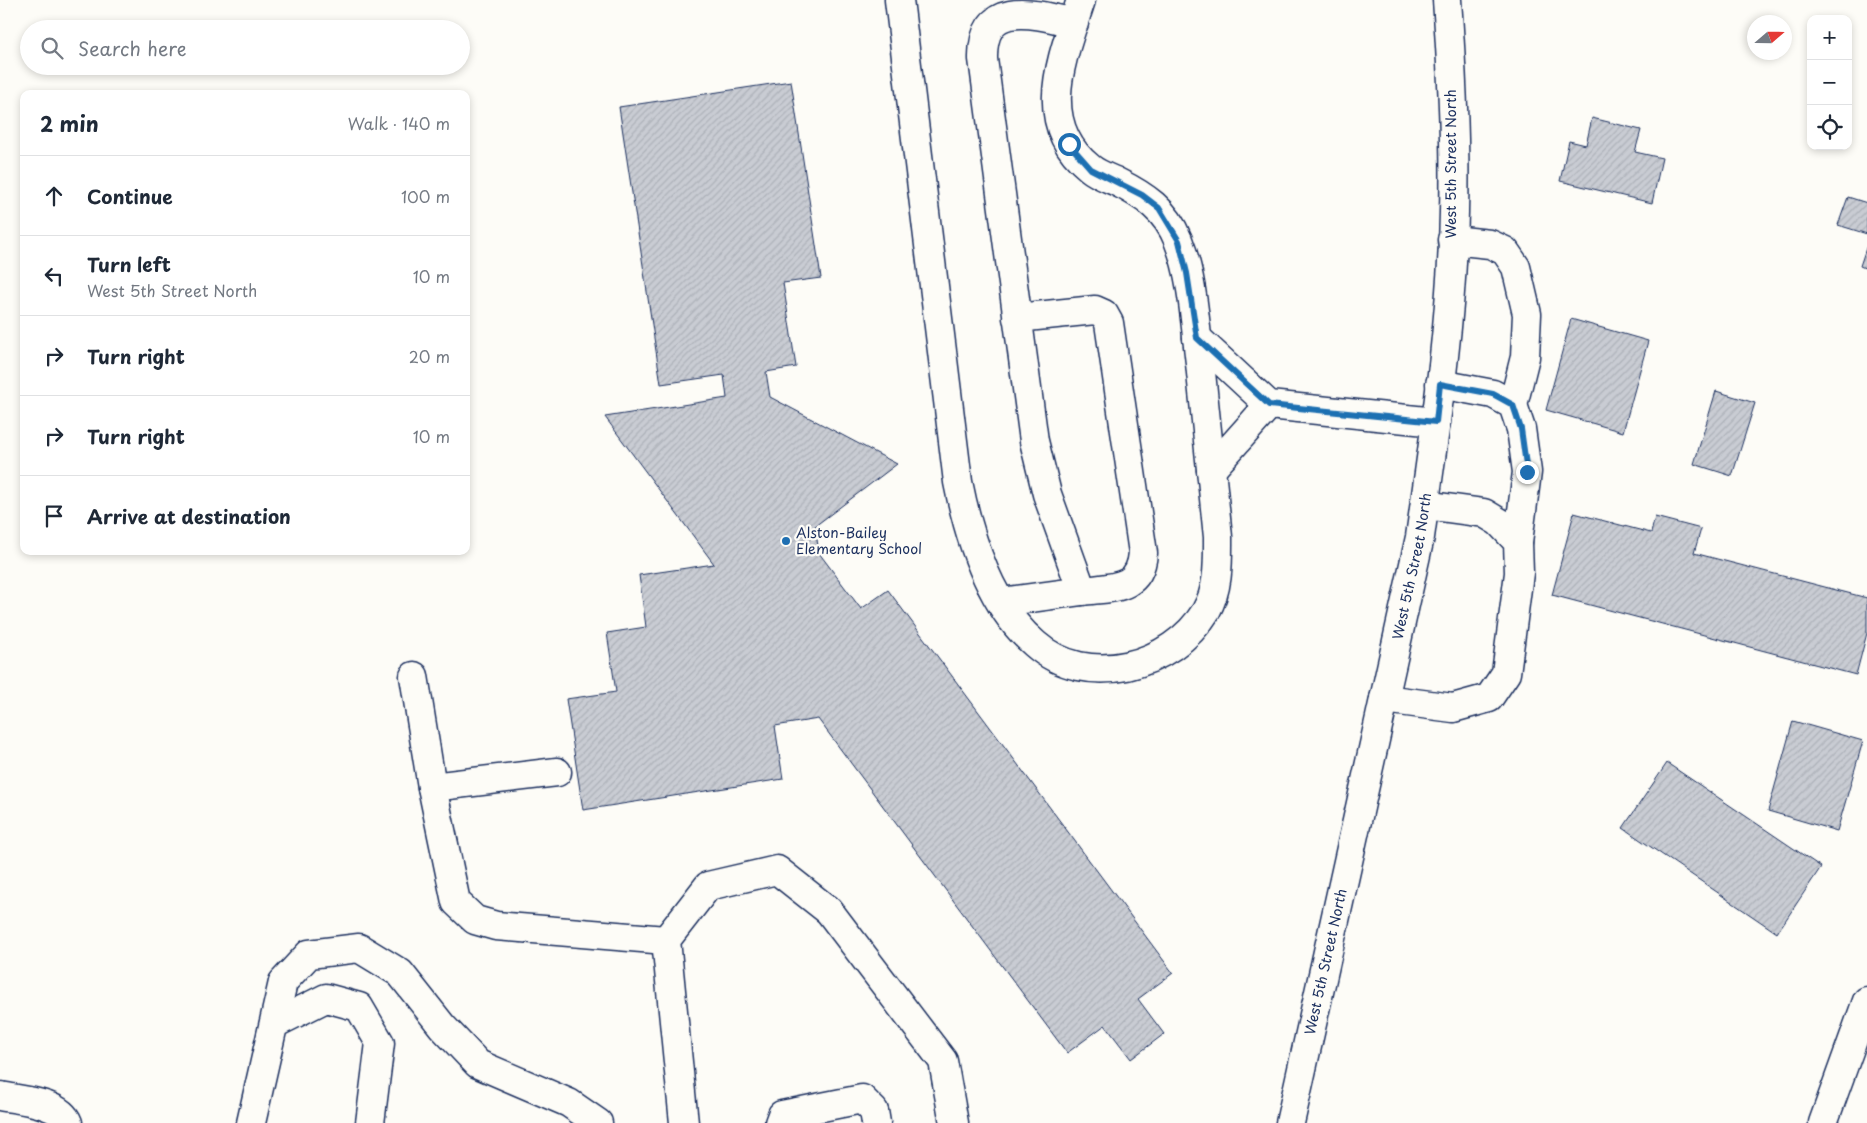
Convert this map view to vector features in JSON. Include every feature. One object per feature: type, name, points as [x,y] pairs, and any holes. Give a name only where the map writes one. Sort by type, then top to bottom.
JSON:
[{"type":"main road","points":[[899,0],[958,482],[964,512],[1001,602],[1020,628],[1035,645],[1057,659],[1086,667],[1118,669],[1142,663],[1168,650],[1188,635],[1202,616],[1215,586],[1218,567],[1218,537],[1197,338],[1187,273],[1179,241],[1170,223],[1159,208],[1142,195],[1091,169],[1069,144],[1056,110],[1055,92],[1077,12],[1012,10],[1001,13],[992,20],[983,38],[983,59],[1017,318],[1040,470],[1082,591]]},
{"type":"main road","name":"West 5th Street North","points":[[1290,1123],[1420,537],[1425,505],[1440,384],[1454,212],[1447,0]]},
{"type":"main road","points":[[1384,699],[1453,708],[1489,698],[1506,673],[1518,573],[1518,542],[1527,472],[1521,429],[1513,405],[1524,356],[1527,314],[1516,267],[1505,251],[1490,244],[1452,240]]},
{"type":"main road","points":[[1001,602],[1127,584],[1136,578],[1142,568],[1143,553],[1112,333],[1104,314],[1095,310],[1017,318]]},
{"type":"main road","points":[[1197,338],[1269,405],[1436,422]]},
{"type":"main road","points":[[1440,384],[1493,394],[1513,405]]},
{"type":"main road","points":[[1211,470],[1269,405]]},
{"type":"main road","points":[[1425,505],[1484,512],[1499,522],[1518,542]]},
{"type":"main road","points":[[414,676],[432,787],[456,902],[475,920],[496,926],[666,940]]},
{"type":"main road","points":[[432,787],[557,772]]},
{"type":"main road","points":[[684,1123],[666,940],[708,886],[777,870],[829,911],[943,1061],[954,1123]]},
{"type":"main road","points":[[251,1123],[283,982],[309,954],[359,948],[400,973],[442,1026],[478,1064],[569,1103],[598,1123]]},
{"type":"main road","points":[[274,1024],[326,998],[359,1007],[380,1043],[370,1123]]},
{"type":"main road","points":[[1823,1123],[1864,1018]]},
{"type":"main road","points":[[0,1096],[52,1108],[66,1116],[68,1123]]},
{"type":"main road","points":[[779,1123],[782,1115],[862,1099],[874,1112],[876,1123]]},
{"type":"building","points":[[791,81],[821,278],[783,283],[796,367],[766,372],[770,397],[897,464],[815,526],[819,553],[861,609],[888,590],[1173,973],[1138,999],[1164,1034],[1131,1059],[1105,1025],[1067,1053],[818,719],[775,726],[783,779],[583,810],[566,699],[616,692],[607,633],[646,627],[639,575],[714,564],[605,417],[727,398],[724,375],[661,384],[619,107]]},
{"type":"building","points":[[1592,118],[1641,130],[1635,152],[1662,158],[1652,203],[1560,181],[1569,141],[1586,145]]},
{"type":"building","points":[[1848,197],[1867,203],[1867,234],[1838,225]]},
{"type":"building","points":[[1867,245],[1867,269],[1860,266]]},
{"type":"building","points":[[1571,319],[1648,341],[1623,432],[1546,410]]},
{"type":"building","points":[[1716,391],[1755,403],[1732,476],[1694,464]]},
{"type":"building","points":[[1574,513],[1651,533],[1655,517],[1701,529],[1694,553],[1867,598],[1867,633],[1856,675],[1552,595]]},
{"type":"building","points":[[1793,721],[1863,741],[1837,831],[1768,811]]},
{"type":"building","points":[[1667,763],[1821,867],[1777,933],[1623,828]]},
{"type":"place","name":"Alston-Bailey Elementary School","points":[[786,541]]},
{"type":"route","points":[[1069,144],[1091,169],[1142,195],[1159,208],[1170,223],[1179,241],[1187,273],[1197,338],[1269,405],[1436,422],[1440,384],[1493,394],[1513,405],[1521,429],[1527,472]]}]
